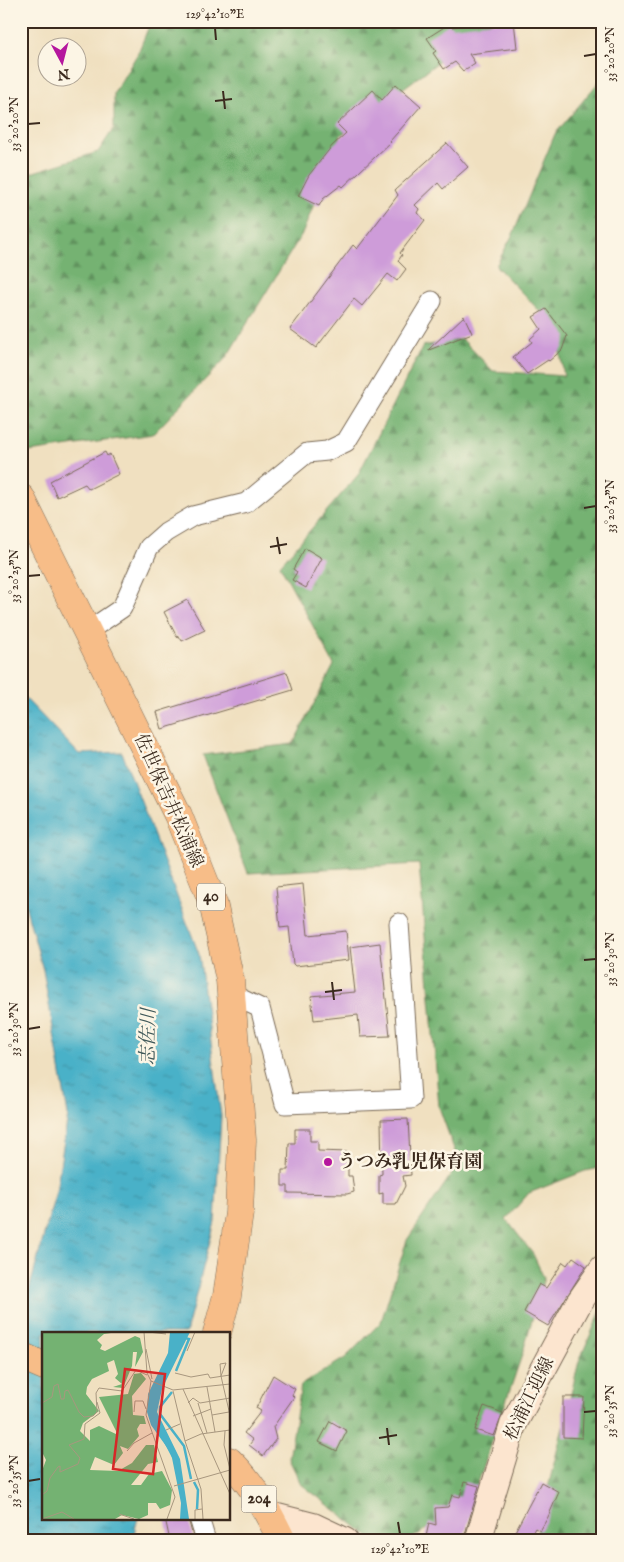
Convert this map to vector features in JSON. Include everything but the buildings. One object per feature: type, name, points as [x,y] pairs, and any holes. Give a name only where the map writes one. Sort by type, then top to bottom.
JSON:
[{"type":"main road","name":"佐世保吉井松浦線","points":[[21,498],[178,815],[213,903],[230,980],[242,1140],[239,1213],[227,1296],[217,1332]]},
{"type":"main road","name":"松浦江迎線","points":[[478,1541],[514,1425],[578,1304],[603,1268]]},
{"type":"main road","points":[[21,1356],[42,1365]]},
{"type":"main road","name":"204","points":[[230,1462],[237,1468],[270,1515],[282,1541]]},
{"type":"main road","points":[[270,1515],[313,1526],[345,1541]]},
{"type":"street","points":[[88,631],[122,608],[149,547],[166,532],[193,516],[246,503],[307,454],[327,451],[346,442],[432,301]]},
{"type":"street","points":[[231,994],[260,1008],[285,1104],[411,1099],[399,923]]},
{"type":"street","points":[[201,1520],[206,1541]]},
{"type":"green space","points":[[151,21],[493,21],[341,135],[303,232],[226,358],[153,434],[29,452],[21,430],[21,176],[98,152],[114,128],[114,93],[138,53]]},
{"type":"green space","points":[[603,77],[603,1167],[585,1171],[529,1193],[506,1219],[533,1254],[544,1278],[522,1355],[471,1503],[412,1538],[375,1541],[301,1484],[289,1459],[301,1385],[345,1358],[381,1322],[407,1240],[459,1163],[439,1107],[419,864],[248,873],[203,755],[293,744],[334,665],[280,565],[358,475],[423,346],[462,339],[493,371],[564,376],[556,328],[496,266],[514,232],[555,134]]},
{"type":"green space","points":[[603,1306],[603,1541],[535,1541],[579,1361]]},
{"type":"water","name":"志佐川","points":[[21,694],[79,754],[122,752],[199,954],[221,1116],[215,1222],[186,1332],[42,1332],[42,1520],[137,1520],[132,1541],[21,1541],[21,1320],[56,1191],[68,1115],[43,970],[21,890]]},
{"type":"place","name":"うつみ乳児保育園","points":[[328,1162]]}]
